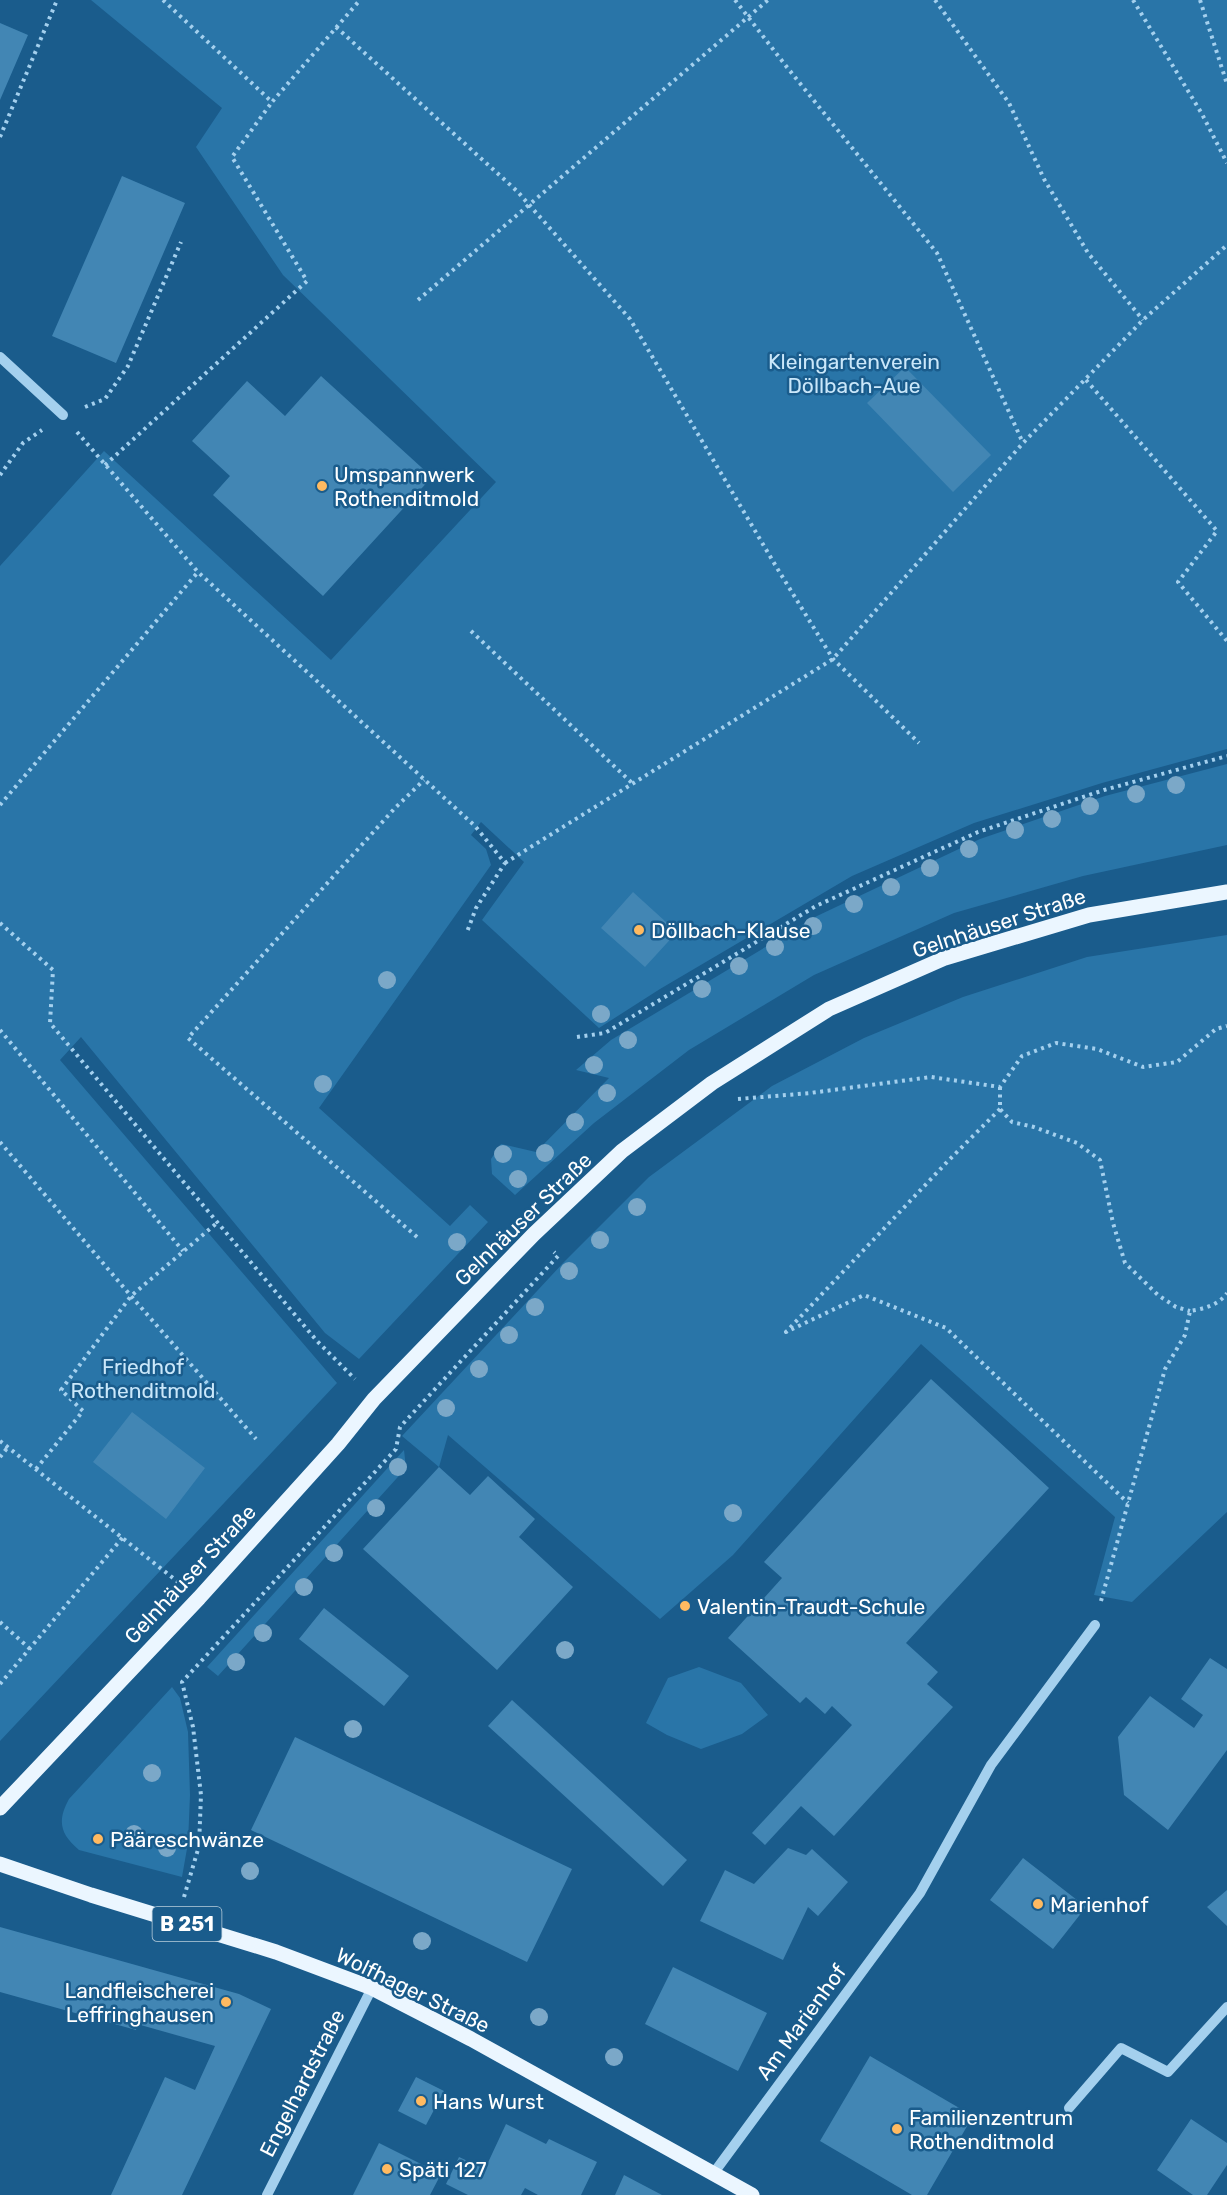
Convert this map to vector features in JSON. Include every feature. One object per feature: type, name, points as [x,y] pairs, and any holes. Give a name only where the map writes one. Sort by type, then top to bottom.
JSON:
[{"type":"main road","name":"Gelnhäuser Straße","points":[[0,1808],[199,1598],[338,1444],[374,1399],[534,1234],[622,1151],[712,1083],[829,1009],[945,958],[1089,915],[1227,892]]},
{"type":"main road","name":"Wolfhager Straße","points":[[0,1864],[91,1895],[276,1952],[372,1988],[471,2039],[752,2195]]},
{"type":"street","points":[[0,357],[63,415]]},
{"type":"street","name":"Am Marienhof","points":[[713,2174],[920,1893],[991,1765],[1095,1625]]},
{"type":"street","name":"Engelhardstraße","points":[[267,2195],[372,1988]]},
{"type":"street","points":[[1069,2108],[1121,2048],[1168,2072],[1227,2007]]},
{"type":"path","points":[[0,137],[57,0]]},
{"type":"path","points":[[163,0],[272,102]]},
{"type":"path","points":[[105,465],[307,281],[232,157],[272,102],[360,0]]},
{"type":"path","points":[[735,0],[937,253],[1023,443]]},
{"type":"path","points":[[418,300],[768,0]]},
{"type":"path","points":[[935,0],[1009,103],[1044,179],[1088,253],[1143,320]]},
{"type":"path","points":[[1132,0],[1202,114],[1227,163]]},
{"type":"path","points":[[1200,0],[1227,84]]},
{"type":"path","points":[[336,27],[517,191],[630,319],[833,659],[919,743]]},
{"type":"path","points":[[0,475],[23,443],[63,415],[105,399],[128,366],[182,242]]},
{"type":"path","points":[[467,932],[477,908],[505,863],[833,659],[1023,443],[1143,320],[1227,245]]},
{"type":"path","points":[[1086,380],[1216,531],[1178,582],[1227,641]]},
{"type":"path","points":[[63,415],[198,572],[475,826],[505,863]]},
{"type":"path","points":[[0,805],[198,572]]},
{"type":"path","points":[[471,631],[632,783]]},
{"type":"path","points":[[577,1037],[606,1033],[816,906],[978,832],[1104,790],[1227,756]]},
{"type":"path","points":[[417,1237],[188,1038],[395,808],[424,780]]},
{"type":"path","points":[[0,923],[52,970],[50,1023],[317,1341],[374,1399]]},
{"type":"path","points":[[1227,1026],[1216,1029],[1177,1062],[1143,1067],[1097,1049],[1056,1043],[1022,1056],[1000,1087],[1000,1109],[1012,1122],[1034,1127],[1077,1143],[1100,1160],[1113,1223],[1125,1263],[1158,1295],[1190,1311],[1206,1308],[1227,1293]]},
{"type":"path","points":[[0,1030],[183,1251]]},
{"type":"path","points":[[712,1083],[740,1101],[932,1077],[1000,1087]]},
{"type":"path","points":[[1000,1109],[786,1332],[864,1295],[946,1328],[1128,1503]]},
{"type":"path","points":[[0,1142],[130,1296],[256,1439]]},
{"type":"path","points":[[36,1469],[83,1411],[61,1390],[130,1296],[218,1222]]},
{"type":"path","points":[[177,1921],[200,1846],[201,1794],[193,1727],[182,1682],[396,1449],[400,1427],[558,1256],[534,1234]]},
{"type":"path","points":[[1095,1625],[1165,1369],[1185,1335],[1190,1311]]},
{"type":"path","points":[[0,1441],[199,1598]]},
{"type":"path","points":[[0,1457],[8,1447]]},
{"type":"path","points":[[0,1684],[123,1537]]},
{"type":"path","points":[[0,1622],[30,1649]]},
{"type":"green space","name":"Kleingartenverein Döllbach-Aue","points":[[91,0],[1227,0],[1227,749],[1102,783],[974,823],[852,876],[660,989],[599,1028],[482,920],[524,862],[481,822],[471,835],[486,849],[491,865],[319,1108],[450,1226],[470,1205],[488,1222],[359,1359],[325,1333],[81,1037],[60,1060],[337,1383],[0,1741],[0,566],[104,451],[331,660],[496,482],[283,275],[196,147],[222,108]]},
{"type":"green space","points":[[1227,764],[1227,845],[1083,876],[954,913],[814,975],[689,1050],[594,1123],[515,1195],[492,1174],[491,1159],[501,1144],[536,1152],[609,1078],[576,1070],[611,1040],[817,916],[980,839],[1105,796]]},
{"type":"green space","points":[[1227,935],[1227,1512],[1132,1602],[1094,1595],[1115,1517],[921,1344],[733,1555],[660,1619],[448,1435],[439,1467],[402,1436],[564,1262],[649,1177],[772,1086],[864,1038],[963,997],[1087,957]]},
{"type":"green space","points":[[404,1450],[406,1468],[218,1676],[207,1667]]},
{"type":"green space","points":[[699,1667],[741,1683],[768,1715],[742,1734],[701,1749],[667,1735],[646,1723],[668,1678]]},
{"type":"green space","points":[[172,1687],[180,1698],[188,1732],[190,1795],[188,1843],[182,1877],[79,1850],[64,1833],[62,1827],[63,1814],[69,1799]]},
{"type":"building","points":[[0,23],[28,35],[0,100]]},
{"type":"building","points":[[122,176],[185,203],[116,363],[52,336]]},
{"type":"building","points":[[905,367],[991,455],[953,492],[867,403]]},
{"type":"building","name":"Umspannwerk Rothenditmold","points":[[321,376],[432,477],[323,596],[213,495],[230,476],[192,441],[247,381],[285,416]]},
{"type":"building","name":"Döllbach-Klause","points":[[633,892],[677,932],[645,967],[601,928]]},
{"type":"building","points":[[931,1379],[1049,1488],[906,1643],[938,1672],[927,1684],[953,1707],[834,1836],[801,1806],[765,1845],[752,1833],[852,1725],[832,1706],[825,1714],[806,1697],[800,1703],[728,1638],[782,1578],[764,1562]]},
{"type":"building","points":[[132,1412],[205,1468],[166,1519],[93,1462]]},
{"type":"building","points":[[439,1467],[470,1495],[488,1476],[535,1519],[519,1537],[573,1587],[497,1670],[363,1549]]},
{"type":"building","points":[[324,1608],[409,1676],[384,1706],[299,1639]]},
{"type":"building","points":[[1210,1658],[1227,1669],[1227,1750],[1168,1830],[1124,1795],[1118,1737],[1150,1696],[1194,1728],[1203,1715],[1181,1699]]},
{"type":"building","points":[[512,1700],[687,1860],[663,1886],[488,1726]]},
{"type":"building","points":[[295,1737],[572,1869],[527,1962],[251,1830]]},
{"type":"building","points":[[788,1848],[806,1855],[812,1849],[848,1882],[818,1916],[808,1907],[783,1960],[700,1921],[725,1870],[754,1884]]},
{"type":"building","name":"Marienhof","points":[[1023,1858],[1086,1907],[1053,1949],[990,1900]]},
{"type":"building","points":[[1227,1890],[1227,1926],[1207,1907]]},
{"type":"building","points":[[0,1927],[239,1994],[271,2009],[182,2195],[111,2195],[165,2077],[195,2090],[215,2046],[137,2024],[136,2030],[0,1992]]},
{"type":"building","points":[[673,1967],[767,2013],[738,2071],[645,2024]]},
{"type":"building","name":"Familienzentrum Rothenditmold","points":[[870,2056],[973,2116],[927,2195],[912,2195],[820,2141]]},
{"type":"building","points":[[416,2077],[444,2091],[426,2125],[398,2111]]},
{"type":"building","points":[[1191,2119],[1227,2143],[1227,2165],[1207,2195],[1193,2195],[1157,2170]]},
{"type":"building","points":[[506,2124],[546,2144],[549,2139],[597,2162],[581,2195],[538,2195],[525,2188],[521,2195],[468,2195],[446,2184],[459,2157],[485,2169]]},
{"type":"building","points":[[379,2143],[441,2174],[430,2195],[353,2195]]},
{"type":"building","points":[[624,2175],[662,2195],[615,2195]]},
{"type":"place","name":"Umspannwerk Rothenditmold","points":[[322,486]]},
{"type":"place","name":"Döllbach-Klause","points":[[639,930]]},
{"type":"place","name":"Valentin-Traudt-Schule","points":[[685,1606]]},
{"type":"place","name":"Pääreschwänze","points":[[98,1839]]},
{"type":"place","name":"Marienhof","points":[[1038,1904]]},
{"type":"place","name":"Landfleischerei Leffringhausen","points":[[226,2002]]},
{"type":"place","name":"Hans Wurst","points":[[421,2101]]},
{"type":"place","name":"Familienzentrum Rothenditmold","points":[[897,2129]]},
{"type":"place","name":"Späti 127","points":[[387,2169]]},
{"type":"park label","name":"Friedhof Rothenditmold","points":[[143,1378]]}]
